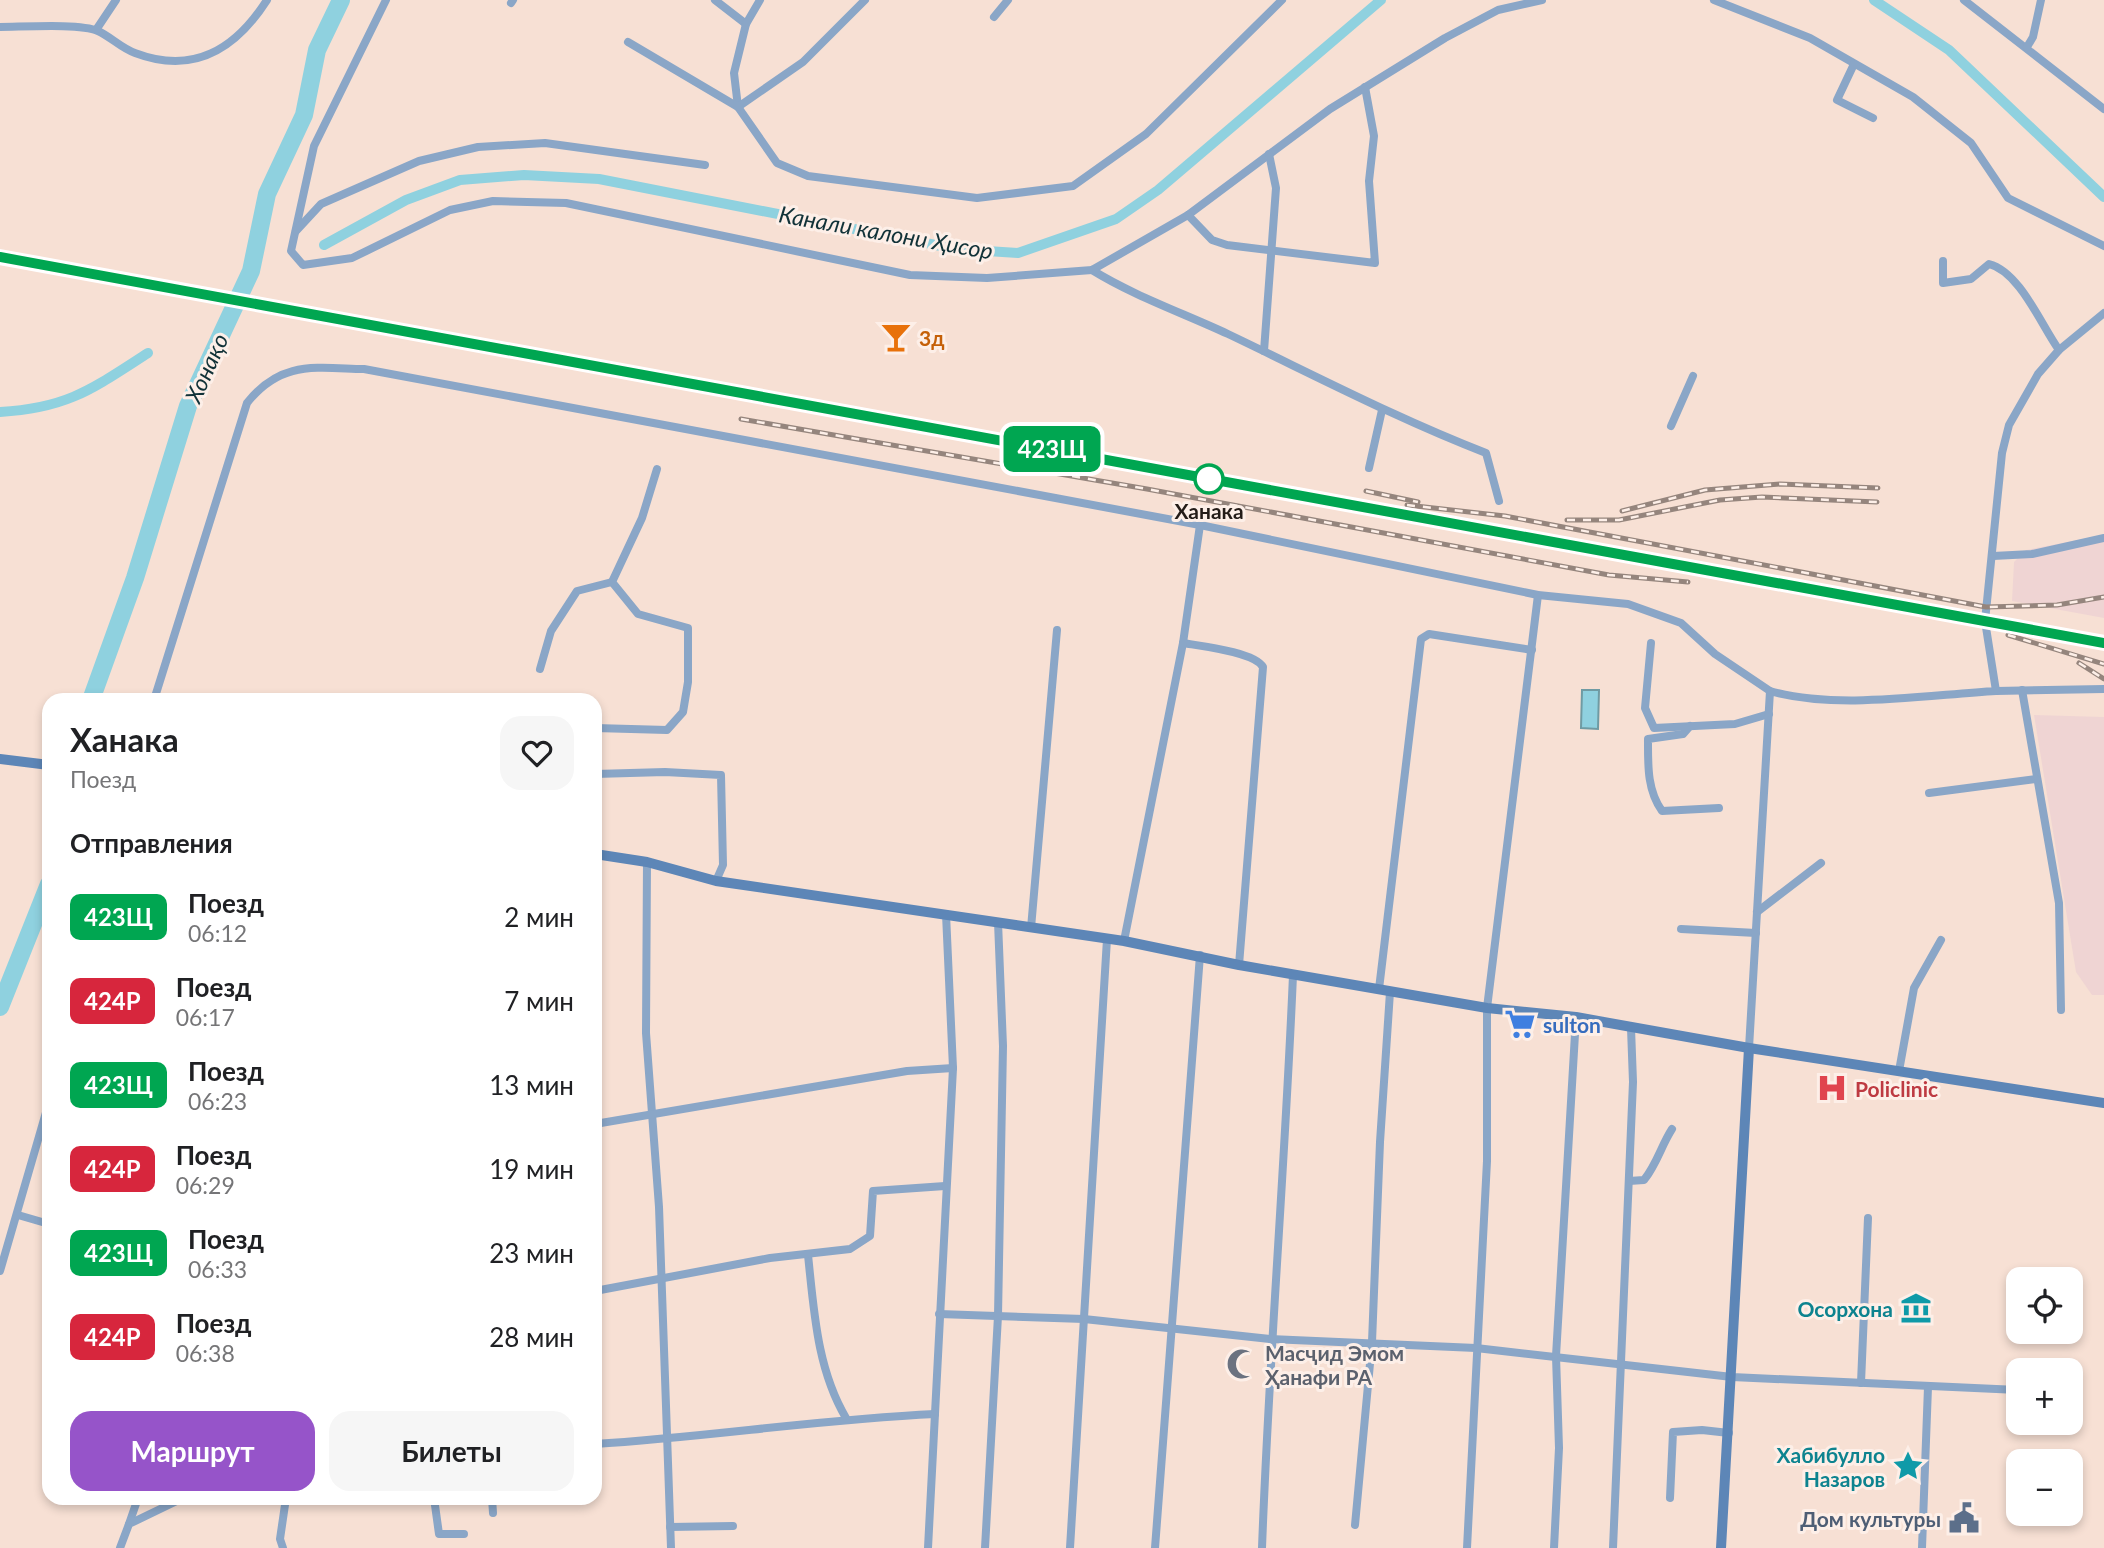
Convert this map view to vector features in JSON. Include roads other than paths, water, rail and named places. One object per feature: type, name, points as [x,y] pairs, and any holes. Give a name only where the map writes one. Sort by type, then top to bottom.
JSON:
[{"type":"street","points":[[96,30],[116,0]]},
{"type":"street","points":[[0,27],[96,30],[136,53],[178,63],[195,60],[228,45],[267,0]]},
{"type":"street","points":[[386,0],[380,19],[314,146],[291,251],[303,265],[352,258],[450,210],[493,201],[566,203],[910,275],[987,278],[1092,270],[1188,215],[1269,154],[1445,38],[1498,10],[1542,0]]},
{"type":"street","points":[[715,0],[746,24]]},
{"type":"street","points":[[738,107],[734,73],[746,24],[760,0]]},
{"type":"street","points":[[738,107],[803,62],[865,0]]},
{"type":"street","points":[[994,17],[1008,0]]},
{"type":"street","points":[[628,42],[738,107],[777,163],[808,176],[977,198],[1073,186],[1146,134],[1282,0]]},
{"type":"street","points":[[1714,0],[1810,38],[1913,97],[1971,143],[2008,198],[2104,246]]},
{"type":"street","points":[[1964,0],[2104,109]]},
{"type":"street","points":[[2027,47],[2041,0]]},
{"type":"street","points":[[1854,64],[1837,100],[1873,118]]},
{"type":"street","points":[[1188,215],[1212,240],[1365,264],[1375,262],[1369,181],[1374,136],[1366,88]]},
{"type":"street","points":[[293,233],[321,204],[419,161],[478,147],[545,143],[705,165]]},
{"type":"street","points":[[1264,351],[1269,248],[1276,188],[1269,154]]},
{"type":"street","points":[[1942,261],[1943,283],[1971,279],[1989,264],[1996,265],[2021,288],[2059,351]]},
{"type":"street","points":[[1092,270],[1115,284],[1264,351],[1382,410],[1486,453],[1499,501]]},
{"type":"street","points":[[1996,691],[1985,621],[2002,453],[2010,425],[2038,374],[2059,351],[2104,313]]},
{"type":"street","points":[[157,693],[247,403],[260,387],[298,368],[364,369],[1200,524],[1538,595],[1628,604],[1681,623],[1715,654],[1770,691],[1793,698],[1825,701],[1996,691],[2104,689]]},
{"type":"street","points":[[1671,426],[1693,376]]},
{"type":"street","points":[[1368,468],[1382,410]]},
{"type":"street","points":[[612,582],[642,518],[657,469]]},
{"type":"street","points":[[1124,941],[1183,643],[1200,524]]},
{"type":"street","points":[[1993,556],[2032,554],[2104,538]]},
{"type":"street","points":[[540,669],[551,631],[577,591],[612,582]]},
{"type":"street","points":[[602,728],[667,730],[683,712],[688,682],[688,628],[638,614],[612,582]]},
{"type":"street","points":[[1467,1548],[1487,1161],[1487,1008],[1538,595]]},
{"type":"street","points":[[1031,928],[1057,630]]},
{"type":"street","points":[[1355,1525],[1371,1342],[1385,990],[1421,639],[1429,634],[1532,650]]},
{"type":"street","points":[[1183,643],[1258,660],[1263,667],[1239,965]]},
{"type":"street","points":[[1651,643],[1645,708],[1654,728],[1735,724],[1769,713]]},
{"type":"street","points":[[2022,690],[2059,903],[2062,1010]]},
{"type":"street","points":[[1721,1548],[1770,691]]},
{"type":"street","points":[[1690,726],[1683,734],[1648,739],[1648,773],[1656,802],[1662,811],[1719,808]]},
{"type":"street","points":[[0,759],[42,764]]},
{"type":"street","points":[[602,774],[665,772],[721,775],[723,865],[716,881]]},
{"type":"street","points":[[1929,793],[2036,779]]},
{"type":"street","points":[[602,855],[647,862],[716,881],[1124,941],[1293,975],[1487,1008],[1576,1017],[1749,1048],[2104,1103]]},
{"type":"street","points":[[647,862],[646,1033],[659,1207],[671,1548]]},
{"type":"street","points":[[1757,912],[1821,863]]},
{"type":"street","points":[[928,1548],[953,1068],[946,914]]},
{"type":"street","points":[[985,1548],[998,1316],[1003,1046],[998,922]]},
{"type":"street","points":[[1681,929],[1756,933]]},
{"type":"street","points":[[1070,1548],[1107,939]]},
{"type":"street","points":[[1899,1071],[1914,988],[1941,940]]},
{"type":"street","points":[[1154,1548],[1169,1326],[1200,955]]},
{"type":"street","points":[[1262,1548],[1270,1339],[1286,1151],[1293,975]]},
{"type":"street","points":[[1555,1548],[1559,1448],[1556,1356],[1576,1017]]},
{"type":"street","points":[[1613,1548],[1633,1082],[1631,1028]]},
{"type":"street","points":[[602,1123],[907,1070],[953,1068]]},
{"type":"street","points":[[0,1271],[42,1128]]},
{"type":"street","points":[[1629,1181],[1644,1180],[1655,1167],[1661,1144],[1672,1129]]},
{"type":"street","points":[[602,1290],[770,1258],[850,1249],[867,1241],[871,1227],[873,1191],[945,1186]]},
{"type":"street","points":[[18,1215],[42,1222]]},
{"type":"street","points":[[1861,1383],[1868,1218]]},
{"type":"street","points":[[808,1255],[816,1325],[825,1368],[830,1389],[846,1418]]},
{"type":"street","points":[[939,1314],[1084,1319],[1169,1326],[1270,1339],[1476,1348],[1732,1377],[2006,1390]]},
{"type":"street","points":[[1922,1548],[1928,1387]]},
{"type":"street","points":[[602,1444],[668,1439],[846,1418],[934,1414]]},
{"type":"street","points":[[1670,1498],[1672,1432],[1702,1430],[1729,1433]]},
{"type":"street","points":[[120,1548],[136,1505]]},
{"type":"street","points":[[129,1524],[168,1505]]},
{"type":"street","points":[[283,1548],[280,1539],[285,1505]]},
{"type":"street","points":[[435,1505],[439,1534],[464,1534]]},
{"type":"street","points":[[492,1505],[493,1513]]},
{"type":"street","points":[[670,1527],[733,1527]]},
{"type":"water","points":[[1582,690],[1599,690],[1598,729],[1581,728]]},
{"type":"waterway","name":"Хонақо","points":[[94,693],[135,578],[188,406],[251,271],[267,194],[304,115],[317,50],[341,0]]},
{"type":"waterway","name":"Канали калони Ҳисор","points":[[324,245],[406,200],[460,180],[524,175],[599,179],[956,249],[1018,253],[1116,219],[1158,190],[1381,0]]},
{"type":"waterway","name":"Канали калони Ҳисор","points":[[1874,0],[1949,50],[2104,197]]},
{"type":"waterway","name":"Канали калони Ҳисор","points":[[0,412],[24,410],[62,401],[111,377],[148,353]]},
{"type":"waterway","name":"Хонақо","points":[[0,1007],[42,902]]},
{"type":"railway","points":[[0,257],[2104,643]]},
{"type":"railway","points":[[741,419],[1147,489],[1609,575],[1688,582]]},
{"type":"railway","points":[[1622,511],[1705,490],[1780,484],[1878,488]]},
{"type":"railway","points":[[1366,491],[1418,502]]},
{"type":"railway","points":[[1567,520],[1619,520],[1720,500],[1762,497],[1877,502]]},
{"type":"railway","points":[[1407,505],[1505,516],[1986,607],[2057,605],[2104,597]]},
{"type":"railway","points":[[2008,635],[2104,664]]},
{"type":"railway","points":[[2079,663],[2104,679]]},
{"type":"train","name":"423Щ","points":[[0,257],[349,323],[607,366],[2104,643]]},
{"type":"place","name":"3д","points":[[896,337]]},
{"type":"place","name":"Ханака","points":[[1209,479]]},
{"type":"place","name":"sulton","points":[[1520,1024]]},
{"type":"place","name":"Policlinic","points":[[1832,1088]]},
{"type":"place","name":"Осорхона","points":[[1916,1308]]},
{"type":"place","name":"Масҷид Эмом Ҳанафи РА","points":[[1242,1364]]},
{"type":"place","name":"Хабибулло Назаров","points":[[1908,1466]]},
{"type":"place","name":"Дом культуры","points":[[1964,1518]]}]
